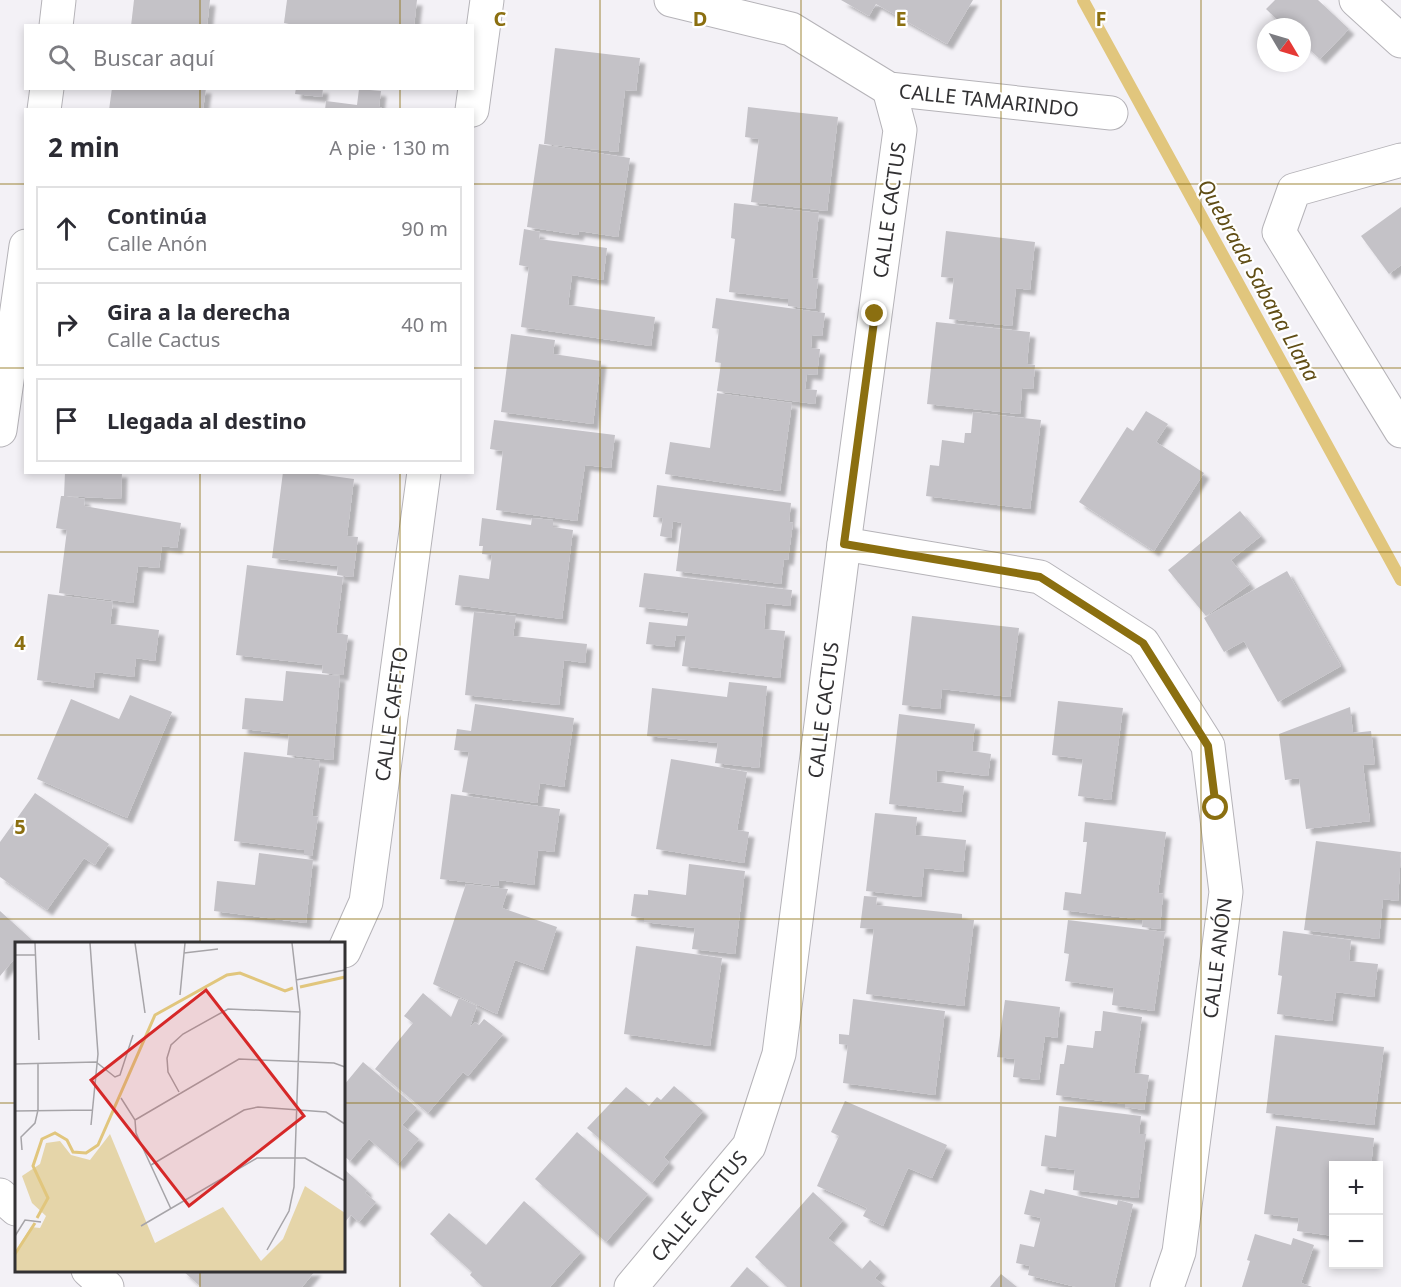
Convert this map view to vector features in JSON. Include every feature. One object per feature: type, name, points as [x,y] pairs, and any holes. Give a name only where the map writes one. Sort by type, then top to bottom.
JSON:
[{"type":"street","points":[[56,24],[59,0]]},
{"type":"street","points":[[472,108],[487,0]]},
{"type":"street","name":"CALLE TAMARINDO","points":[[671,0],[790,29],[889,89],[1110,113]]},
{"type":"street","points":[[1356,0],[1401,41]]},
{"type":"street","name":"CALLE CACTUS","points":[[631,1287],[749,1146],[779,1054],[900,130],[889,89]]},
{"type":"street","points":[[44,108],[47,90]]},
{"type":"street","points":[[1401,160],[1294,190],[1279,232],[1401,431]]},
{"type":"street","points":[[0,430],[24,260]]},
{"type":"street","name":"CALLE CAFETO","points":[[345,949],[366,902],[424,474]]},
{"type":"street","name":"CALLE ANÓN","points":[[844,544],[1040,577],[1143,643],[1208,746],[1226,892],[1179,1252],[1167,1287]]},
{"type":"street","points":[[0,1195],[15,1208]]},
{"type":"building","points":[[134,0],[210,0],[207,24],[131,24]]},
{"type":"building","points":[[287,0],[417,0],[414,24],[284,23]]},
{"type":"building","points":[[841,0],[973,0],[947,44],[876,4],[869,16]]},
{"type":"building","points":[[1275,0],[1318,0],[1349,29],[1320,59],[1311,51],[1311,18],[1276,18],[1266,9]]},
{"type":"building","points":[[555,48],[640,58],[636,91],[625,90],[618,152],[544,144]]},
{"type":"building","points":[[112,90],[206,90],[203,108],[109,108]]},
{"type":"building","points":[[296,90],[323,90],[322,97],[295,94]]},
{"type":"building","points":[[359,90],[381,91],[379,107],[382,108],[325,108],[326,101],[357,105]]},
{"type":"building","points":[[748,107],[838,117],[827,211],[751,202],[759,139],[745,137]]},
{"type":"building","points":[[539,144],[630,158],[618,237],[579,231],[578,235],[527,227]]},
{"type":"building","points":[[734,203],[819,213],[812,278],[818,279],[815,309],[788,306],[788,299],[729,292],[735,239],[731,238]]},
{"type":"building","points":[[1401,207],[1401,265],[1389,274],[1361,236]]},
{"type":"building","points":[[524,229],[540,232],[539,239],[607,248],[603,280],[572,275],[568,305],[655,317],[651,346],[521,327],[529,267],[519,265]]},
{"type":"building","points":[[946,231],[1035,242],[1030,290],[1016,288],[1012,326],[949,319],[954,278],[941,277]]},
{"type":"building","points":[[716,298],[825,313],[822,336],[812,335],[811,348],[820,349],[817,375],[807,374],[805,389],[817,390],[815,404],[717,391],[721,363],[715,362],[719,329],[712,328]]},
{"type":"building","points":[[936,322],[1030,332],[1027,364],[1035,365],[1033,389],[1022,388],[1020,414],[927,404]]},
{"type":"building","points":[[511,334],[555,340],[553,354],[601,361],[593,424],[501,412]]},
{"type":"building","points":[[717,393],[792,403],[780,491],[665,474],[670,442],[710,448]]},
{"type":"building","points":[[1146,411],[1168,424],[1156,442],[1204,473],[1154,551],[1079,502],[1127,427],[1133,431]]},
{"type":"building","points":[[973,412],[1041,420],[1030,509],[926,496],[930,465],[939,466],[942,440],[964,443],[965,433],[971,433]]},
{"type":"building","points":[[494,420],[615,435],[611,468],[585,465],[577,521],[496,510],[503,451],[490,449]]},
{"type":"building","points":[[65,474],[122,474],[121,499],[66,496],[85,499],[84,506],[181,523],[177,548],[162,546],[159,568],[138,566],[133,603],[59,593],[67,530],[56,528],[61,496],[64,496]]},
{"type":"building","points":[[283,474],[318,474],[354,479],[347,536],[358,537],[353,577],[337,575],[338,566],[272,558]]},
{"type":"building","points":[[657,485],[791,503],[789,522],[793,523],[788,560],[784,559],[781,584],[676,571],[682,523],[673,521],[671,538],[660,536],[663,518],[653,517]]},
{"type":"building","points":[[1240,511],[1261,536],[1231,560],[1250,584],[1206,616],[1168,570]]},
{"type":"building","points":[[482,518],[531,525],[532,518],[553,520],[553,527],[573,530],[562,619],[455,605],[459,575],[489,579],[492,555],[482,554],[483,546],[479,546]]},
{"type":"building","points":[[247,565],[343,577],[336,633],[348,635],[343,675],[322,673],[323,665],[236,655]]},
{"type":"building","points":[[1287,571],[1341,666],[1278,702],[1244,641],[1224,652],[1204,618]]},
{"type":"building","points":[[644,573],[792,590],[790,606],[766,603],[764,629],[785,631],[780,678],[682,666],[686,636],[676,635],[674,647],[646,644],[649,622],[687,626],[689,613],[639,607]]},
{"type":"building","points":[[48,594],[113,602],[110,624],[159,630],[155,661],[136,658],[134,677],[95,672],[93,688],[37,680]]},
{"type":"building","points":[[474,612],[516,616],[513,636],[587,644],[585,663],[564,660],[559,705],[465,695]]},
{"type":"building","points":[[912,616],[1019,628],[1010,697],[942,689],[940,709],[902,705]]},
{"type":"building","points":[[286,671],[340,676],[333,760],[287,755],[289,734],[242,729],[245,698],[283,701]]},
{"type":"building","points":[[729,682],[767,686],[759,768],[715,763],[718,743],[647,736],[652,688],[727,697]]},
{"type":"building","points":[[130,695],[172,712],[127,818],[37,779],[71,699],[119,719]]},
{"type":"building","points":[[1058,701],[1123,708],[1111,800],[1078,796],[1083,759],[1052,755]]},
{"type":"building","points":[[475,704],[574,718],[564,787],[540,783],[537,803],[462,792],[469,752],[454,750],[457,729],[471,731]]},
{"type":"building","points":[[1350,707],[1353,733],[1371,731],[1375,764],[1363,765],[1370,821],[1306,829],[1299,778],[1285,780],[1279,734]]},
{"type":"building","points":[[899,714],[975,724],[972,751],[991,754],[988,776],[937,770],[936,782],[964,786],[961,812],[889,804]]},
{"type":"building","points":[[244,752],[320,761],[312,816],[318,817],[312,856],[304,855],[304,850],[234,841]]},
{"type":"building","points":[[671,759],[747,772],[737,830],[749,832],[744,863],[656,849]]},
{"type":"building","points":[[35,793],[109,844],[95,865],[84,858],[47,910],[0,877],[0,842]]},
{"type":"building","points":[[451,794],[560,809],[554,852],[538,850],[534,885],[499,880],[498,886],[440,879]]},
{"type":"building","points":[[875,813],[917,817],[915,835],[966,840],[963,872],[924,868],[921,897],[866,891]]},
{"type":"building","points":[[1085,822],[1166,832],[1158,893],[1163,894],[1160,929],[1142,927],[1143,920],[1063,910],[1065,892],[1081,894],[1087,842],[1083,842]]},
{"type":"building","points":[[1316,841],[1401,852],[1398,901],[1383,899],[1379,939],[1304,930]]},
{"type":"building","points":[[259,853],[313,860],[306,923],[214,911],[217,881],[255,885]]},
{"type":"building","points":[[689,864],[745,871],[735,954],[692,949],[695,928],[644,922],[644,918],[631,916],[634,894],[648,895],[648,890],[686,895]]},
{"type":"building","points":[[466,884],[508,889],[502,908],[557,927],[543,970],[515,960],[497,1014],[433,984]]},
{"type":"building","points":[[864,896],[877,897],[876,905],[962,914],[962,919],[974,920],[964,1006],[866,994],[874,929],[860,928]]},
{"type":"building","points":[[0,911],[32,940],[15,942],[15,958],[0,976]]},
{"type":"building","points":[[1068,920],[1165,932],[1154,1011],[1112,1005],[1114,988],[1065,981],[1069,954],[1064,953]]},
{"type":"building","points":[[1283,931],[1351,940],[1349,961],[1378,964],[1374,997],[1336,992],[1332,1021],[1277,1014],[1282,976],[1278,975]]},
{"type":"building","points":[[636,946],[722,958],[710,1046],[624,1034]]},
{"type":"building","points":[[423,993],[451,1017],[459,998],[477,1006],[470,1027],[475,1022],[479,1025],[484,1019],[503,1034],[468,1076],[463,1072],[428,1113],[375,1069],[413,1023],[404,1016]]},
{"type":"building","points":[[853,999],[945,1011],[935,1095],[843,1083],[848,1045],[839,1044],[839,1034],[849,1035]]},
{"type":"building","points":[[1005,1000],[1060,1007],[1057,1038],[1045,1036],[1039,1080],[1013,1077],[1015,1059],[997,1057]]},
{"type":"building","points":[[1103,1011],[1142,1017],[1134,1073],[1149,1075],[1144,1110],[1125,1107],[1125,1104],[1056,1095],[1060,1064],[1064,1064],[1067,1045],[1093,1048],[1095,1031],[1101,1031]]},
{"type":"building","points":[[1275,1035],[1384,1047],[1374,1125],[1266,1113]]},
{"type":"building","points":[[363,1062],[417,1108],[402,1125],[419,1139],[398,1164],[369,1139],[350,1161],[345,1157],[345,1084]]},
{"type":"building","points":[[674,1086],[703,1111],[664,1157],[669,1162],[652,1183],[587,1128],[626,1087],[649,1106],[657,1097],[661,1100]]},
{"type":"building","points":[[845,1101],[947,1145],[932,1178],[908,1168],[883,1226],[863,1216],[867,1208],[817,1186],[839,1136],[831,1132]]},
{"type":"building","points":[[1059,1106],[1141,1116],[1139,1134],[1146,1134],[1138,1198],[1073,1190],[1075,1170],[1041,1166],[1045,1135],[1056,1137]]},
{"type":"building","points":[[1276,1126],[1374,1138],[1372,1161],[1329,1161],[1329,1235],[1297,1231],[1299,1218],[1264,1214]]},
{"type":"building","points":[[577,1132],[648,1194],[606,1242],[535,1179]]},
{"type":"building","points":[[345,1170],[367,1190],[365,1193],[376,1202],[359,1222],[351,1215],[345,1222]]},
{"type":"building","points":[[1045,1189],[1117,1205],[1118,1200],[1133,1204],[1114,1287],[1076,1287],[1028,1275],[1030,1266],[1016,1263],[1020,1244],[1034,1247],[1041,1218],[1024,1214],[1030,1190],[1044,1194]]},
{"type":"building","points":[[813,1192],[843,1220],[828,1238],[862,1269],[870,1260],[881,1271],[875,1278],[885,1287],[787,1287],[755,1257]]},
{"type":"building","points":[[524,1201],[581,1252],[550,1287],[483,1287],[470,1275],[472,1272],[430,1234],[449,1213],[486,1245]]},
{"type":"building","points":[[1255,1234],[1291,1245],[1293,1238],[1314,1245],[1301,1283],[1312,1287],[1242,1287]]},
{"type":"building","points":[[747,1267],[769,1287],[730,1287]]},
{"type":"building","points":[[184,1272],[314,1272],[302,1287],[201,1287]]},
{"type":"building","points":[[1001,1274],[1017,1287],[990,1287]]},
{"type":"waterway","name":"Quebrada Sabana Llana","points":[[1083,0],[1401,580]]},
{"type":"route","points":[[875,314],[844,544],[1040,577],[1143,643],[1208,746],[1216,808]]}]
